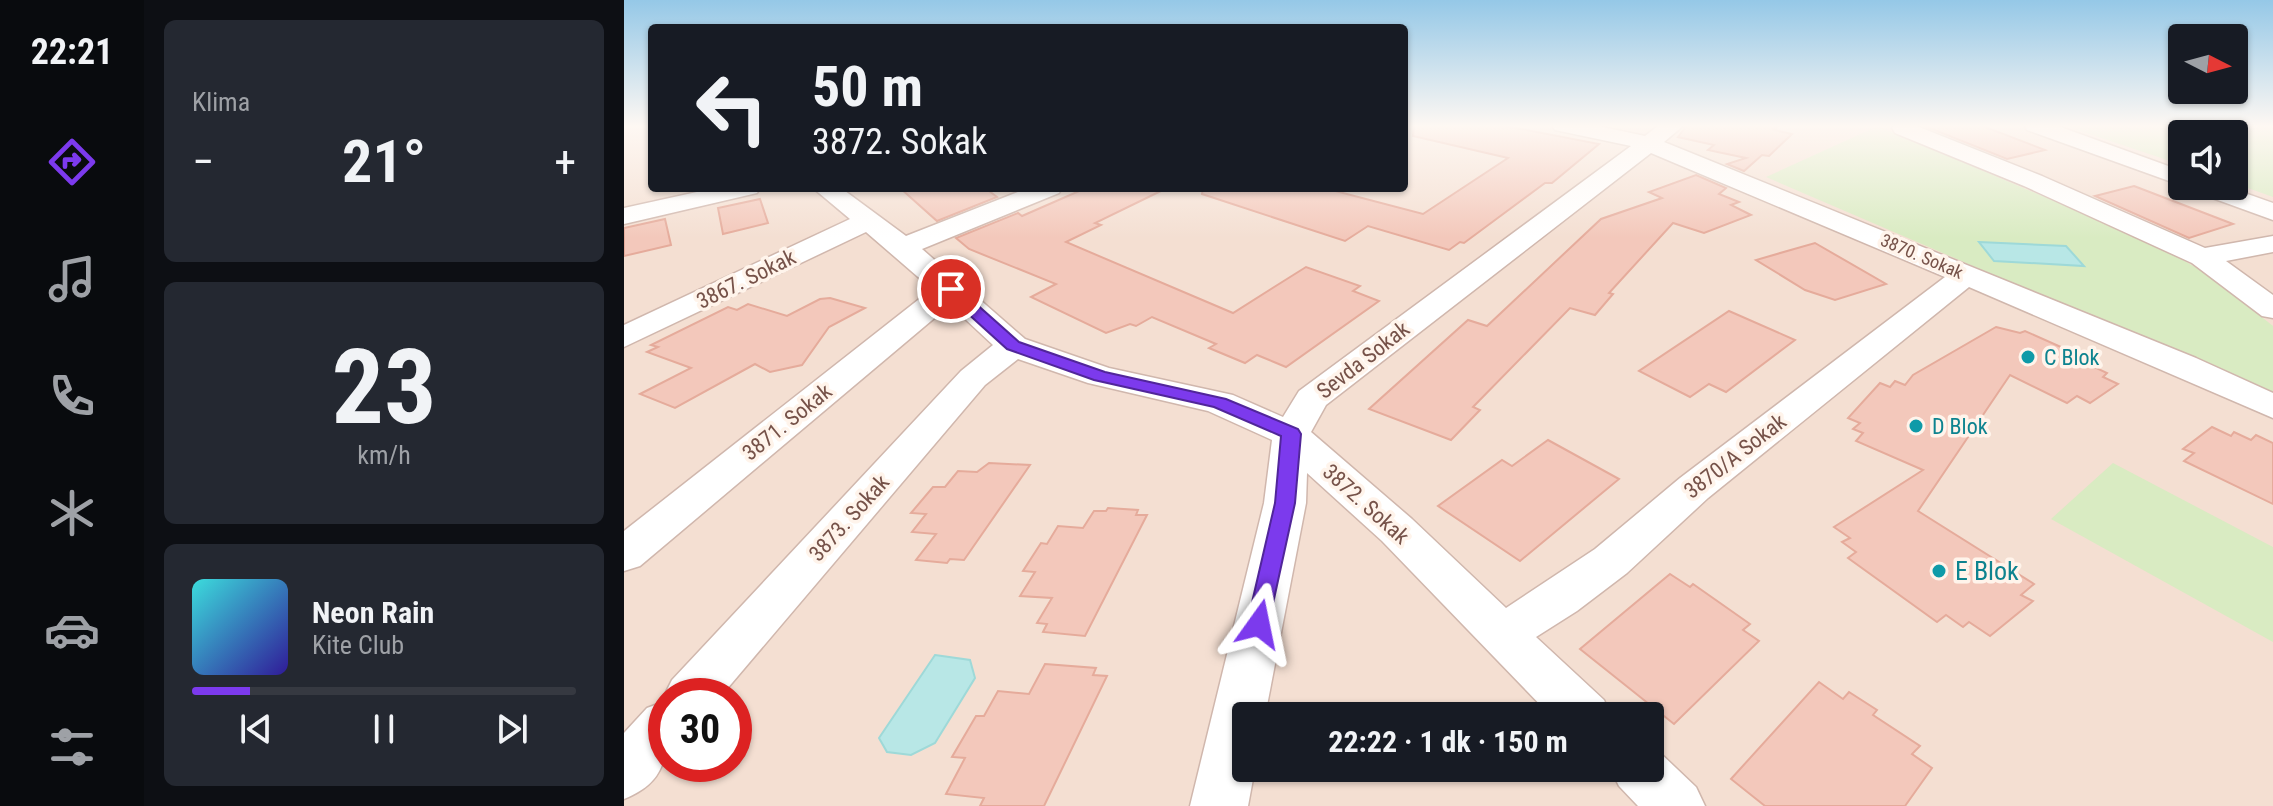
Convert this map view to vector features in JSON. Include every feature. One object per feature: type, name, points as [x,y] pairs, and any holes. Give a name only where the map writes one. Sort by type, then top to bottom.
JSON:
[{"type":"street","name":"Sevda Sokak","points":[[1219,806],[1285,503],[1291,434],[1312,399],[1622,163]]},
{"type":"street","name":"3870. Sokak","points":[[1722,163],[1966,275],[2184,365],[2273,407]]},
{"type":"street","points":[[1988,163],[2202,257],[2273,309]]},
{"type":"street","points":[[2137,163],[2168,174]]},
{"type":"street","points":[[624,216],[730,192]]},
{"type":"street","name":"3872. Sokak","points":[[830,192],[903,247],[1013,346],[1100,376],[1220,403],[1291,434],[1326,469],[1397,530],[1571,702]]},
{"type":"street","points":[[903,247],[1040,192]]},
{"type":"street","points":[[2240,200],[2273,212]]},
{"type":"street","name":"3867. Sokak","points":[[624,337],[869,220]]},
{"type":"street","points":[[2202,257],[2273,244]]},
{"type":"street","name":"3870/A Sokak","points":[[1502,634],[1561,598],[1611,561],[1694,488],[1966,275]]},
{"type":"street","name":"3871. Sokak","points":[[624,555],[951,289]]},
{"type":"street","name":"3873. Sokak","points":[[706,678],[973,378],[1013,346]]},
{"type":"street","points":[[624,773],[648,745]]},
{"type":"street","points":[[1652,782],[1676,806]]},
{"type":"shaded area","points":[[624,163],[648,163],[648,192],[1408,192],[1408,163],[2168,163],[2168,200],[2248,200],[2248,163],[2273,163],[2273,806],[624,806]]},
{"type":"green space","points":[[1798,163],[1964,163],[2155,244],[2209,275],[2273,326],[2273,395],[1766,177]]},
{"type":"green space","points":[[2248,163],[2273,163],[2273,197],[2248,188]]},
{"type":"green space","points":[[2113,463],[2273,547],[2273,642],[2051,519]]},
{"type":"water","points":[[1979,242],[2066,246],[2084,266],[1994,261]]},
{"type":"water","points":[[935,655],[970,660],[975,678],[935,743],[911,755],[887,752],[879,738]]},
{"type":"building","points":[[1501,163],[1577,163],[1552,183],[1545,183],[1464,243],[1460,242],[1449,250],[1368,226],[1345,241],[1202,194],[1339,192],[1423,214]]},
{"type":"building","points":[[1731,163],[1753,163],[1744,171],[1727,164]]},
{"type":"building","points":[[1696,175],[1726,188],[1719,194],[1739,202],[1731,205],[1751,215],[1704,233],[1673,223],[1609,293],[1613,294],[1595,315],[1570,308],[1473,407],[1480,410],[1451,440],[1369,409],[1468,320],[1487,326],[1601,219],[1662,198],[1649,192]]},
{"type":"building","points":[[2134,186],[2233,224],[2189,238],[2095,196]]},
{"type":"building","points":[[904,192],[990,192],[997,197],[937,221]]},
{"type":"building","points":[[1077,192],[1159,192],[1095,223],[1101,225],[1066,242],[1233,313],[1306,267],[1360,286],[1353,291],[1379,301],[1286,367],[1257,355],[1245,363],[1209,348],[1216,344],[1152,317],[1136,326],[1130,324],[1106,333],[1031,297],[1056,284],[969,249],[956,238],[1018,213],[1022,216]]},
{"type":"building","points":[[760,199],[768,223],[723,234],[718,208]]},
{"type":"building","points":[[665,219],[671,245],[624,256],[624,228]]},
{"type":"building","points":[[1815,243],[1886,284],[1835,300],[1805,290],[1756,260]]},
{"type":"building","points":[[830,298],[865,308],[829,327],[802,365],[770,372],[755,364],[675,408],[640,394],[691,368],[647,352],[658,347],[651,345],[728,307],[737,310],[748,304],[787,316],[820,299]]},
{"type":"building","points":[[1729,311],[1795,340],[1726,392],[1709,384],[1690,397],[1639,371]]},
{"type":"building","points":[[1996,327],[2020,333],[2025,331],[2099,364],[2094,367],[2107,373],[2103,377],[2118,384],[2090,403],[2077,396],[2067,403],[2010,375],[1918,511],[2034,584],[2021,595],[2033,601],[1990,636],[1969,622],[1963,627],[1946,615],[1937,622],[1848,558],[1856,552],[1842,542],[1850,538],[1834,527],[1923,470],[1856,441],[1863,433],[1853,429],[1860,423],[1848,418],[1880,383],[1890,387],[1895,381],[1905,385],[1913,375]]},
{"type":"building","points":[[2212,427],[2231,436],[2234,432],[2251,440],[2256,435],[2273,443],[2273,504],[2184,461],[2194,453],[2183,449]]},
{"type":"building","points":[[1548,440],[1619,479],[1520,561],[1438,506],[1502,460],[1512,466]]},
{"type":"building","points":[[989,463],[1030,465],[964,560],[950,559],[947,563],[916,560],[936,534],[912,532],[926,514],[911,513],[933,487],[945,487],[958,471],[977,472]]},
{"type":"building","points":[[1108,508],[1138,510],[1136,515],[1147,515],[1085,636],[1043,632],[1047,624],[1037,623],[1052,598],[1020,596],[1035,572],[1023,571],[1041,543],[1047,544],[1058,526],[1083,528],[1094,511],[1106,511]]},
{"type":"building","points":[[1670,574],[1690,587],[1693,584],[1750,624],[1743,630],[1759,641],[1674,724],[1664,716],[1664,702],[1646,702],[1580,649]]},
{"type":"building","points":[[1045,664],[1096,668],[1093,675],[1107,676],[1044,806],[980,806],[984,798],[946,794],[965,758],[952,757],[976,716],[984,716],[998,691],[1029,694]]},
{"type":"building","points":[[1819,682],[1843,699],[1849,692],[1877,710],[1873,715],[1920,746],[1912,754],[1932,768],[1905,806],[1765,806],[1731,779]]},
{"type":"place","name":"C Blok","points":[[2028,357]]},
{"type":"place","name":"D Blok","points":[[1916,426]]},
{"type":"place","name":"E Blok","points":[[1939,571]]},
{"type":"route","points":[[951,289],[1013,346],[1100,376],[1220,403],[1291,434],[1285,503],[1259,624]]}]
